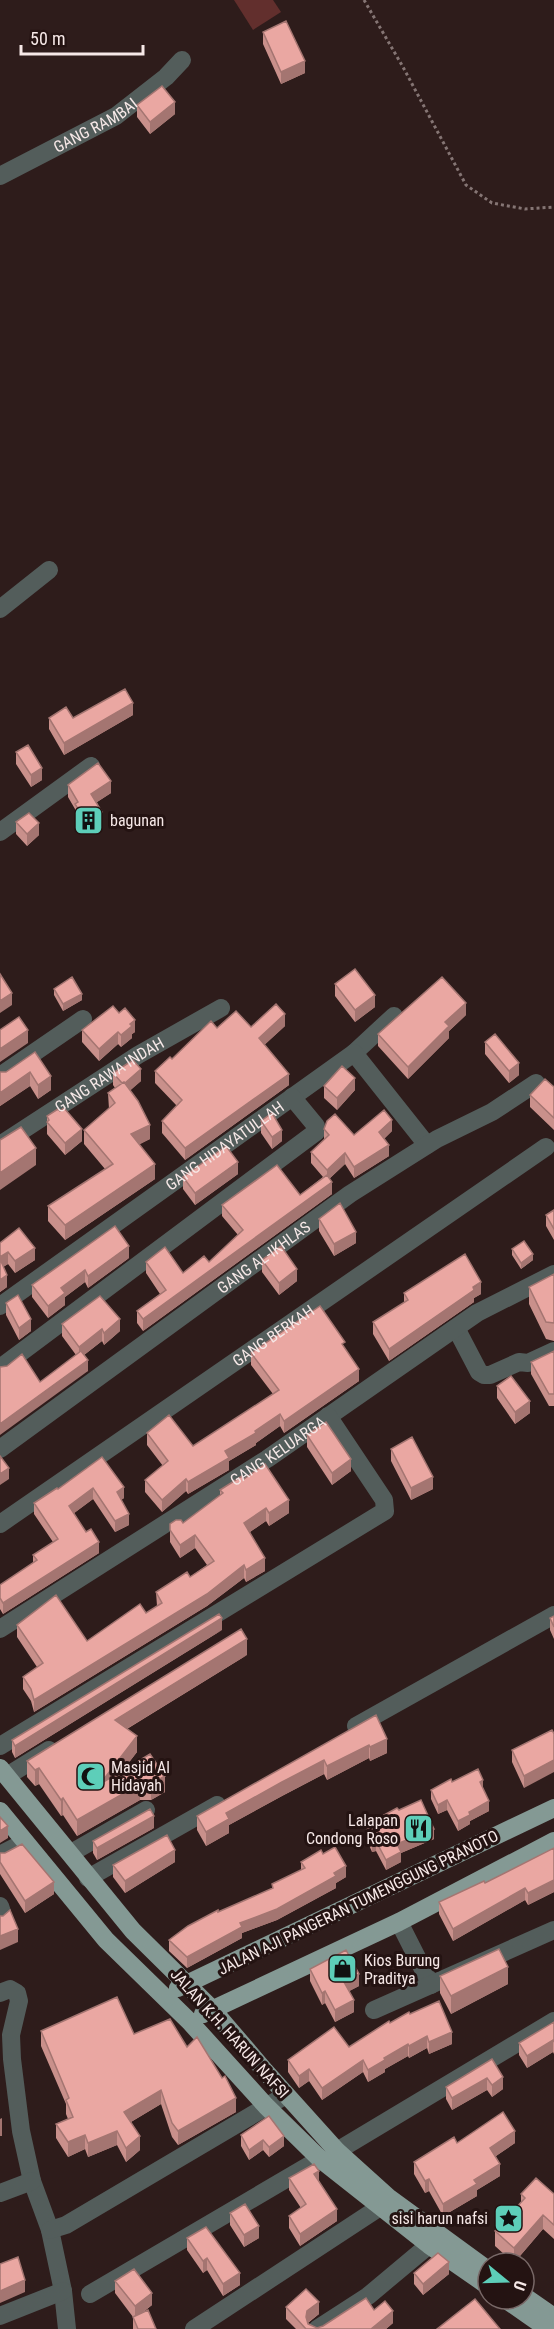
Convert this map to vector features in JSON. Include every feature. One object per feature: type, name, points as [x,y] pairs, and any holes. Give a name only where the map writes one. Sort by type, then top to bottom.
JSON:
[{"type":"main road","name":"JALAN K.H. HARUN NAFSI","points":[[3,1772],[133,1931],[212,2009],[337,2151],[388,2197],[476,2261]]},
{"type":"main road","name":"JALAN AJI PANGERAN TUMENGGUNG PRANOTO","points":[[163,1995],[554,1808]]},
{"type":"main road","name":"JALAN K.H. HARUN NAFSI","points":[[0,1811],[106,1940],[189,2021],[266,2106],[320,2159],[429,2245],[476,2278]]},
{"type":"main road","name":"JALAN AJI PANGERAN TUMENGGUNG PRANOTO","points":[[189,2021],[399,1922],[554,1841]]},
{"type":"main road","points":[[524,2311],[544,2325]]},
{"type":"main road","points":[[534,2311],[544,2325]]},
{"type":"street","name":"GANG RAMBAI","points":[[0,176],[116,116],[166,77],[182,60]]},
{"type":"street","points":[[0,609],[50,570]]},
{"type":"street","points":[[0,832],[91,766]]},
{"type":"street","name":"GANG RAWA INDAH","points":[[0,1145],[138,1055],[221,1008]]},
{"type":"street","name":"GANG HIDAYATULLAH","points":[[0,1306],[354,1053],[394,1016]]},
{"type":"street","points":[[0,1076],[83,1019]]},
{"type":"street","points":[[354,1053],[427,1145]]},
{"type":"street","name":"GANG AL-IKHLAS","points":[[0,1449],[350,1194],[427,1145],[492,1112],[536,1083]]},
{"type":"street","points":[[0,1368],[316,1132],[316,1126],[292,1097]]},
{"type":"street","name":"GANG BERKAH","points":[[0,1524],[546,1147]]},
{"type":"street","name":"GANG KELUARGA","points":[[0,1629],[267,1459],[477,1313],[554,1274]]},
{"type":"street","points":[[456,1328],[479,1372],[484,1375],[490,1375],[519,1362],[528,1363],[554,1351]]},
{"type":"street","points":[[0,1746],[385,1511],[384,1500],[328,1416]]},
{"type":"street","points":[[344,1733],[554,1614]]},
{"type":"street","points":[[3,1772],[68,1739]]},
{"type":"street","points":[[88,1878],[232,1797]]},
{"type":"street","points":[[71,1853],[146,1810]]},
{"type":"street","points":[[0,1855],[25,1842]]},
{"type":"street","points":[[0,1906],[2,1912],[0,1919]]},
{"type":"street","points":[[399,1922],[431,1985]]},
{"type":"street","points":[[374,2010],[554,1930]]},
{"type":"street","points":[[0,1993],[10,1989],[17,1993],[19,2001],[11,2035],[7,2086],[32,2181],[57,2228],[68,2329]]},
{"type":"street","points":[[337,2151],[554,2021]]},
{"type":"street","points":[[57,2228],[286,2095]]},
{"type":"street","points":[[90,2294],[320,2159]]},
{"type":"street","points":[[0,2193],[32,2181]]},
{"type":"street","points":[[194,2329],[380,2207]]},
{"type":"street","points":[[317,2329],[368,2296],[429,2245]]},
{"type":"street","points":[[0,2316],[63,2291]]},
{"type":"path","points":[[364,0],[403,67],[466,185],[492,202],[525,209],[554,207]]},
{"type":"shaded area","points":[[234,0],[273,0],[281,12],[253,30]]},
{"type":"building","points":[[286,21],[305,61],[281,72],[263,32]]},
{"type":"building","points":[[162,86],[175,102],[150,122],[137,105]]},
{"type":"building","points":[[125,689],[133,703],[64,743],[49,718],[66,707],[73,718]]},
{"type":"building","points":[[28,745],[42,768],[31,775],[16,752]]},
{"type":"building","points":[[98,763],[111,781],[91,794],[102,812],[89,820],[84,818],[75,804],[78,802],[68,785]]},
{"type":"building","points":[[29,813],[39,823],[27,834],[16,822]]},
{"type":"building","points":[[355,969],[375,995],[355,1010],[335,984]]},
{"type":"building","points":[[0,974],[12,993],[0,1001]]},
{"type":"building","points":[[72,977],[82,994],[63,1004],[54,989]]},
{"type":"building","points":[[442,977],[466,1003],[445,1022],[449,1026],[408,1067],[378,1034]]},
{"type":"building","points":[[276,1004],[285,1014],[259,1038],[289,1074],[185,1148],[162,1121],[182,1100],[155,1071],[170,1057],[172,1059],[211,1021],[217,1028],[236,1011],[251,1027]]},
{"type":"building","points":[[113,1006],[119,1013],[125,1008],[135,1020],[130,1024],[132,1026],[121,1035],[118,1032],[99,1049],[82,1030]]},
{"type":"building","points":[[19,1017],[28,1030],[0,1049],[0,1030]]},
{"type":"building","points":[[495,1034],[519,1063],[509,1071],[485,1042]]},
{"type":"building","points":[[35,1052],[51,1076],[38,1085],[30,1072],[0,1093],[0,1072],[6,1072]]},
{"type":"building","points":[[133,1060],[141,1069],[122,1083],[113,1073]]},
{"type":"building","points":[[342,1066],[355,1078],[337,1098],[324,1086]]},
{"type":"building","points":[[545,1079],[554,1087],[554,1118],[530,1095]]},
{"type":"building","points":[[124,1082],[138,1101],[150,1125],[131,1134],[155,1164],[65,1225],[48,1206],[113,1164],[84,1130],[115,1103],[108,1093]]},
{"type":"building","points":[[64,1108],[82,1129],[65,1143],[47,1122],[49,1120],[47,1116]]},
{"type":"building","points":[[384,1110],[392,1120],[379,1132],[389,1145],[354,1167],[345,1153],[327,1170],[311,1152],[329,1135],[324,1129],[327,1121],[335,1114],[354,1135]]},
{"type":"building","points":[[272,1113],[282,1130],[272,1137],[261,1121]]},
{"type":"building","points":[[21,1127],[36,1148],[0,1173],[0,1140]]},
{"type":"building","points":[[226,1146],[238,1162],[195,1193],[183,1177]]},
{"type":"building","points":[[277,1165],[300,1195],[327,1175],[332,1182],[143,1319],[137,1311],[166,1290],[146,1262],[165,1247],[183,1273],[204,1256],[209,1262],[243,1230],[222,1205]]},
{"type":"building","points":[[340,1203],[356,1232],[334,1244],[319,1219]]},
{"type":"building","points":[[554,1210],[554,1229],[546,1215]]},
{"type":"building","points":[[115,1226],[129,1246],[88,1276],[85,1270],[61,1288],[65,1293],[48,1306],[32,1285]]},
{"type":"building","points":[[19,1228],[35,1248],[15,1261],[8,1252],[0,1257],[0,1243]]},
{"type":"building","points":[[524,1241],[533,1254],[521,1263],[512,1249]]},
{"type":"building","points":[[281,1246],[297,1269],[279,1283],[262,1260]]},
{"type":"building","points":[[465,1254],[481,1282],[473,1287],[474,1290],[389,1349],[373,1322],[408,1300],[404,1293]]},
{"type":"building","points":[[0,1259],[7,1275],[0,1280]]},
{"type":"building","points":[[554,1274],[554,1323],[546,1322],[529,1287]]},
{"type":"building","points":[[18,1295],[31,1319],[19,1328],[6,1303]]},
{"type":"building","points":[[100,1296],[120,1319],[104,1333],[102,1329],[79,1347],[62,1324]]},
{"type":"building","points":[[320,1306],[345,1342],[342,1344],[359,1369],[284,1421],[280,1414],[255,1431],[256,1433],[225,1451],[229,1458],[188,1482],[186,1479],[162,1500],[145,1480],[168,1461],[147,1433],[169,1415],[193,1446],[279,1390],[251,1353]]},
{"type":"building","points":[[81,1351],[88,1360],[0,1424],[0,1367],[7,1366],[22,1354],[40,1382]]},
{"type":"building","points":[[554,1351],[554,1394],[549,1394],[531,1362]]},
{"type":"building","points":[[511,1376],[530,1401],[515,1412],[497,1386]]},
{"type":"building","points":[[326,1422],[351,1459],[332,1473],[307,1435]]},
{"type":"building","points":[[412,1437],[433,1477],[411,1488],[391,1449]]},
{"type":"building","points":[[0,1456],[9,1468],[0,1474]]},
{"type":"building","points":[[102,1457],[124,1487],[117,1492],[129,1514],[115,1521],[93,1488],[69,1506],[86,1532],[91,1529],[99,1542],[3,1603],[0,1598],[0,1585],[37,1560],[33,1555],[58,1539],[34,1503],[58,1489]]},
{"type":"building","points":[[265,1464],[289,1500],[269,1513],[266,1508],[244,1523],[265,1558],[246,1570],[244,1565],[207,1594],[34,1700],[31,1689],[23,1677],[43,1663],[17,1625],[56,1595],[87,1641],[140,1604],[146,1613],[162,1603],[156,1592],[187,1572],[190,1577],[214,1561],[195,1535],[180,1545],[170,1530],[170,1524],[176,1520],[181,1520],[183,1523],[223,1493],[220,1490],[242,1476],[244,1479]]},
{"type":"building","points":[[219,1614],[222,1618],[15,1746],[12,1740]]},
{"type":"building","points":[[241,1629],[247,1639],[115,1720],[137,1736],[100,1784],[150,1754],[165,1776],[151,1784],[140,1784],[77,1820],[39,1768],[35,1770],[27,1761]]},
{"type":"building","points":[[376,1715],[387,1739],[370,1747],[369,1745],[327,1766],[324,1760],[226,1813],[229,1819],[206,1832],[197,1816]]},
{"type":"building","points":[[552,1730],[554,1760],[524,1776],[512,1750]]},
{"type":"building","points":[[478,1769],[483,1780],[480,1782],[489,1801],[458,1821],[447,1800],[438,1805],[431,1790],[451,1779],[452,1782]]},
{"type":"building","points":[[421,1800],[434,1829],[397,1844],[401,1852],[386,1860],[376,1841],[372,1842],[366,1828],[387,1819],[384,1815],[397,1808],[399,1810]]},
{"type":"building","points":[[150,1809],[154,1816],[97,1848],[93,1841]]},
{"type":"building","points":[[0,1817],[8,1826],[0,1831]]},
{"type":"building","points":[[167,1835],[175,1850],[125,1881],[113,1865]]},
{"type":"building","points":[[22,1844],[54,1882],[25,1901],[0,1862],[0,1853],[5,1853]]},
{"type":"building","points":[[335,1847],[346,1866],[334,1873],[336,1876],[277,1909],[240,1923],[242,1927],[187,1957],[169,1940],[188,1926],[218,1910],[218,1912],[273,1888],[272,1884],[305,1868],[301,1862],[321,1850],[323,1854]]},
{"type":"building","points":[[554,1848],[554,1880],[528,1893],[525,1888],[453,1929],[439,1902],[484,1881],[485,1883]]},
{"type":"building","points":[[10,1910],[18,1929],[0,1936],[0,1916]]},
{"type":"building","points":[[499,1949],[508,1967],[451,1996],[440,1976]]},
{"type":"building","points":[[346,1950],[359,1974],[344,1982],[354,2000],[335,2010],[325,1991],[322,1993],[310,1969]]},
{"type":"building","points":[[117,1997],[134,2034],[170,2019],[187,2047],[197,2037],[222,2078],[225,2076],[236,2098],[178,2131],[172,2123],[161,2090],[124,2112],[140,2136],[126,2148],[117,2131],[88,2143],[85,2135],[68,2142],[56,2124],[73,2117],[66,2100],[69,2098],[41,2031]]},
{"type":"building","points":[[439,2001],[452,2032],[429,2042],[427,2036],[409,2046],[408,2044],[368,2070],[363,2060],[322,2088],[309,2069],[299,2076],[288,2060],[334,2027],[349,2047],[389,2021],[390,2023],[409,2012],[410,2014]]},
{"type":"building","points":[[554,2022],[554,2042],[553,2040],[527,2056],[519,2043]]},
{"type":"building","points":[[492,2059],[503,2077],[492,2085],[487,2078],[452,2098],[446,2087]]},
{"type":"building","points":[[503,2112],[515,2131],[490,2148],[500,2164],[474,2180],[477,2184],[443,2204],[429,2179],[425,2181],[414,2162],[454,2137],[457,2143]]},
{"type":"building","points":[[269,2116],[284,2136],[269,2147],[263,2140],[249,2150],[241,2135]]},
{"type":"building","points":[[314,2164],[319,2171],[314,2174],[337,2209],[300,2234],[289,2216],[306,2204],[289,2178]]},
{"type":"building","points":[[536,2178],[554,2194],[554,2225],[543,2215],[514,2248],[495,2231],[525,2198],[521,2194]]},
{"type":"building","points":[[245,2204],[259,2226],[244,2235],[230,2213]]},
{"type":"building","points":[[206,2227],[240,2273],[223,2284],[207,2258],[203,2261],[187,2238]]},
{"type":"building","points":[[438,2253],[449,2262],[423,2284],[414,2273]]},
{"type":"building","points":[[18,2257],[25,2280],[0,2291],[0,2264]]},
{"type":"building","points":[[134,2269],[152,2293],[135,2306],[115,2281]]},
{"type":"building","points":[[306,2289],[319,2302],[307,2311],[306,2317],[308,2324],[317,2328],[366,2298],[374,2310],[385,2301],[393,2311],[371,2329],[306,2329],[286,2307]]},
{"type":"building","points":[[475,2299],[476,2311],[485,2311],[500,2329],[437,2329]]},
{"type":"building","points":[[148,2310],[156,2329],[138,2329],[133,2317]]},
{"type":"place","name":"bagunan","points":[[89,820]]},
{"type":"place","name":"Masjid Al Hidayah","points":[[90,1776]]},
{"type":"place","name":"Lalapan Condong Roso","points":[[419,1829]]},
{"type":"place","name":"Kios Burung Praditya","points":[[343,1969]]},
{"type":"place","name":"sisi harun nafsi","points":[[509,2218]]}]
